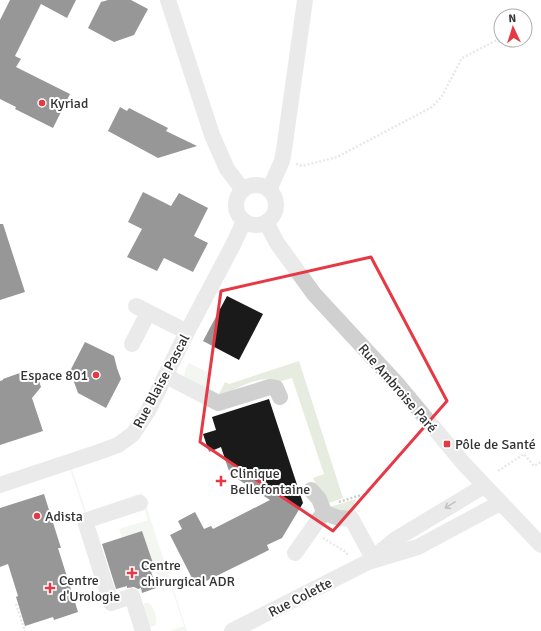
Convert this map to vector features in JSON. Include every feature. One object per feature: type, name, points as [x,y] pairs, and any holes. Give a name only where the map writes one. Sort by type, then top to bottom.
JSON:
[{"type":"street","points":[[168,0],[212,135],[227,169],[243,190]]},
{"type":"street","points":[[269,190],[282,161],[305,0]]},
{"type":"street","points":[[256,185],[262,186],[269,190],[273,194],[276,207],[271,218],[266,222],[255,225],[244,221],[240,217],[236,206],[239,194],[249,186],[256,185]]},
{"type":"street","name":"Rue Blaise Pascal","points":[[0,484],[118,445],[133,434],[148,411],[244,221]]},
{"type":"street","name":"Rue Ambroise Paré","points":[[266,222],[277,243],[314,294],[399,386],[464,464],[541,545]]},
{"type":"street","points":[[132,344],[142,309],[187,332]]},
{"type":"street","points":[[166,376],[218,403],[270,387],[276,388],[280,397]]},
{"type":"street","name":"Rue Colette","points":[[371,560],[396,539],[484,486]]},
{"type":"street","points":[[311,490],[319,499],[323,509],[334,517],[345,519],[351,518],[371,560]]},
{"type":"street","points":[[140,503],[85,520],[112,603],[132,596],[143,631]]},
{"type":"street","name":"Rue Colette","points":[[232,631],[371,560],[418,547],[500,503]]},
{"type":"street","points":[[295,553],[323,509]]},
{"type":"path","points":[[282,161],[302,166],[337,157],[432,107],[442,96],[462,58],[493,42]]},
{"type":"path","points":[[498,471],[524,454],[534,466],[541,462]]},
{"type":"path","points":[[323,509],[361,495]]},
{"type":"path","points":[[310,531],[346,552],[349,556]]},
{"type":"path","points":[[16,604],[25,631]]},
{"type":"highlighted area","points":[[371,257],[447,401],[333,531],[200,442],[221,291]]},
{"type":"shaded area","points":[[299,361],[343,498],[329,503],[316,485],[313,478],[324,474],[292,378],[278,382],[263,379],[217,397],[184,377],[185,370],[189,363],[211,374],[205,386],[219,394],[225,382],[229,384]]},
{"type":"shaded area","points":[[70,469],[72,469],[86,512],[142,493],[187,631],[170,631],[184,626],[168,577],[158,579],[142,531],[122,538],[119,529],[148,520],[140,496],[85,514]]},
{"type":"shaded area","points":[[356,499],[353,507],[346,512],[330,507]]},
{"type":"shaded area","points":[[145,603],[149,603],[151,605],[156,616],[156,625],[151,627],[149,626],[142,607]]},
{"type":"building","points":[[10,0],[76,0],[67,18],[41,4],[15,56],[21,59],[16,67],[70,94],[53,128],[15,109],[16,107],[0,99],[0,20]]},
{"type":"building","points":[[108,0],[131,0],[148,9],[134,35],[114,42],[88,28],[101,2]]},
{"type":"building","points":[[120,107],[127,111],[129,108],[168,128],[166,131],[197,146],[158,158],[108,131]]},
{"type":"building","points":[[143,192],[171,206],[179,193],[208,208],[194,236],[208,243],[193,272],[164,258],[157,271],[127,257],[142,229],[128,222]]},
{"type":"building","points":[[0,224],[3,224],[25,292],[0,300]]},
{"type":"building","points":[[227,296],[263,314],[239,360],[203,341]]},
{"type":"building","name":"Espace 801","points":[[85,342],[114,356],[121,379],[106,408],[78,393],[70,371]]},
{"type":"building","points":[[28,370],[37,375],[41,387],[32,398],[43,431],[0,445],[0,381]]},
{"type":"building","points":[[269,399],[303,503],[282,538],[267,545],[269,550],[196,586],[170,535],[182,529],[178,521],[195,512],[204,529],[211,526],[213,529],[270,500],[230,474],[221,447],[209,452],[203,434],[216,430],[212,417]]},
{"type":"building","points":[[44,494],[61,548],[58,548],[78,612],[54,620],[53,617],[25,626],[8,564],[0,567],[0,508]]},
{"type":"building","points":[[142,531],[155,569],[151,571],[156,588],[142,593],[141,588],[127,588],[127,586],[116,589],[102,544]]},
{"type":"place","name":"Kyriad","points":[[42,103]]},
{"type":"place","name":"Espace 801","points":[[96,375]]},
{"type":"place","name":"Pôle de Santé","points":[[447,444]]},
{"type":"place","name":"Clinique Bellefontaine","points":[[221,481]]},
{"type":"place","name":"Adista","points":[[37,516]]},
{"type":"place","name":"Centre chirurgical ADR","points":[[132,573]]},
{"type":"place","name":"Centre d'Urologie","points":[[50,588]]}]
